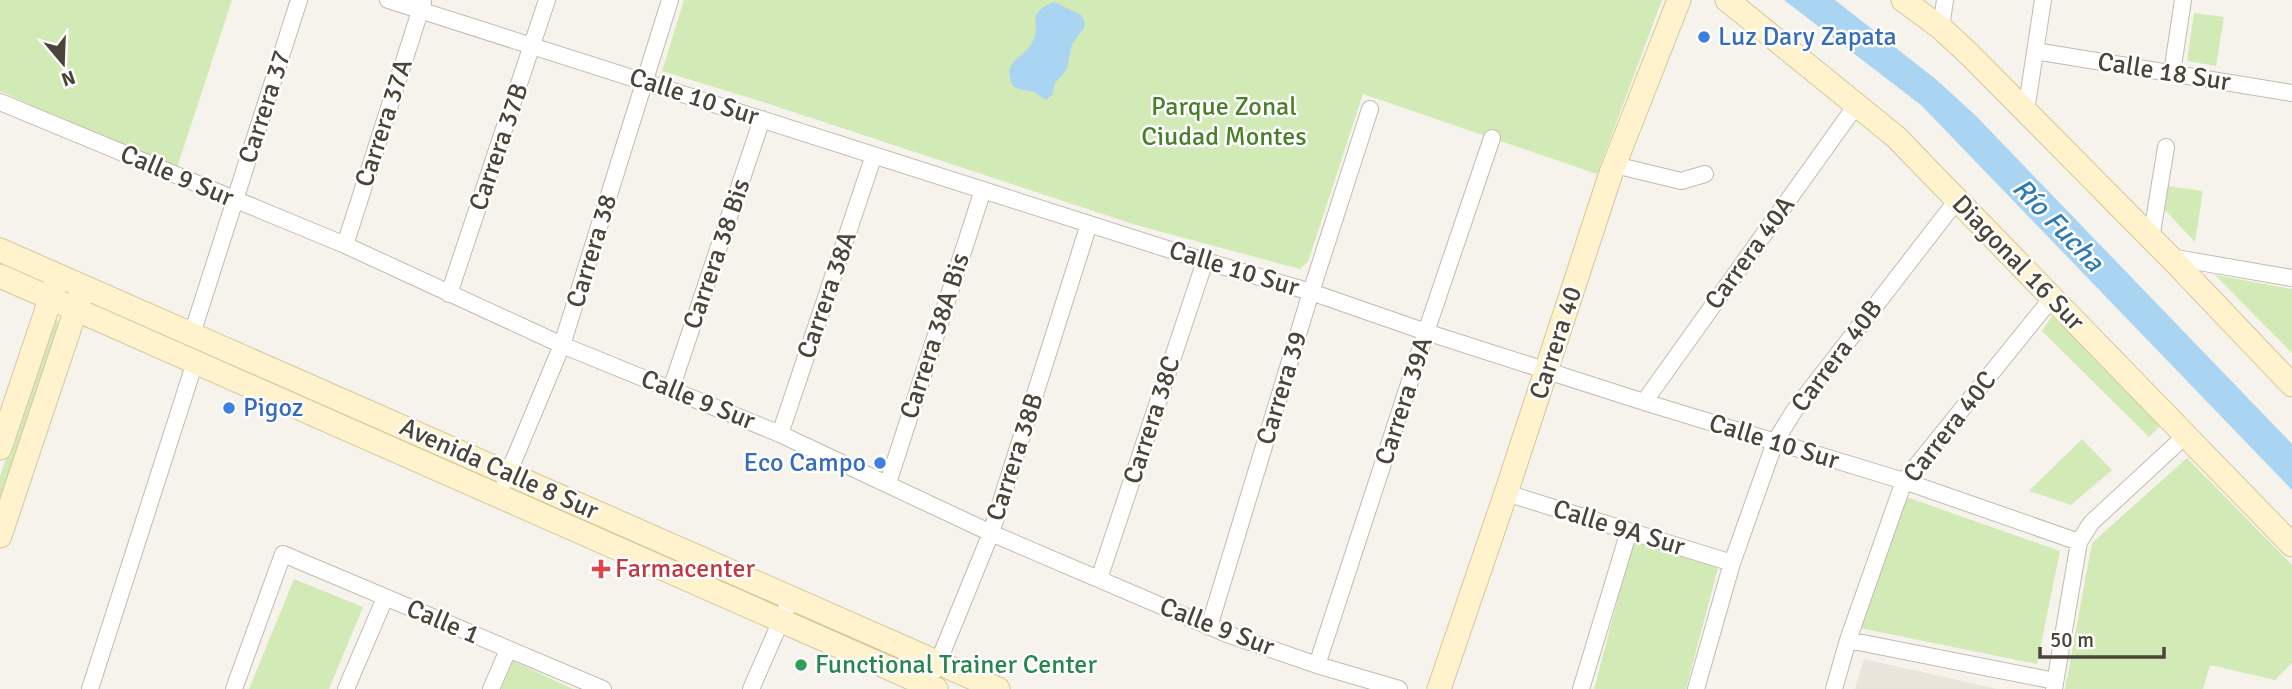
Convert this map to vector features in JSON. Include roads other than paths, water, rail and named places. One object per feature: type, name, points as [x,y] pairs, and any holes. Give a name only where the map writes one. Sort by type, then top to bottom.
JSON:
[{"type":"main road","name":"Carrera 40","points":[[1438,689],[1615,165],[1679,0]]},
{"type":"main road","name":"Diagonal 16 Sur","points":[[1727,0],[1896,137],[2292,545]]},
{"type":"main road","points":[[1903,0],[1941,28],[2026,111],[2292,385]]},
{"type":"main road","name":"Avenida Calle 8 Sur","points":[[0,250],[998,689]]},
{"type":"main road","points":[[0,448],[58,275]]},
{"type":"main road","name":"Avenida Calle 8 Sur","points":[[0,276],[932,687]]},
{"type":"main road","points":[[0,536],[84,287]]},
{"type":"street","name":"Carrera 37","points":[[192,334],[299,0]]},
{"type":"street","name":"Calle 10 Sur","points":[[388,0],[422,5],[533,46],[1205,261],[1311,292],[1644,402],[1904,481],[2079,542]]},
{"type":"street","name":"Carrera 37B","points":[[449,294],[547,0]]},
{"type":"street","name":"Carrera 38","points":[[500,497],[562,345],[670,0]]},
{"type":"street","points":[[1941,28],[1945,0]]},
{"type":"street","points":[[2026,111],[2043,0]]},
{"type":"street","points":[[2172,73],[2183,0]]},
{"type":"street","name":"Carrera 37A","points":[[345,246],[422,5]]},
{"type":"street","name":"Calle 18 Sur","points":[[2035,51],[2292,93]]},
{"type":"street","name":"Calle 9 Sur","points":[[0,102],[345,246],[562,345],[780,434],[991,533],[1209,627],[1317,665],[1399,689]]},
{"type":"street","name":"Carrera 40A","points":[[1644,402],[1857,104]]},
{"type":"street","name":"Carrera 39","points":[[1209,627],[1370,109]]},
{"type":"street","name":"Carrera 38 Bis","points":[[671,389],[762,119]]},
{"type":"street","name":"Carrera 39A","points":[[1317,665],[1492,138]]},
{"type":"street","points":[[2151,239],[2166,146]]},
{"type":"street","name":"Carrera 38A","points":[[780,434],[874,155]]},
{"type":"street","points":[[1615,165],[1681,181],[1705,174]]},
{"type":"street","name":"Carrera 38A Bis","points":[[888,483],[983,190]]},
{"type":"street","name":"Carrera 40B","points":[[1696,689],[1732,563],[1775,442],[1794,411],[1957,200]]},
{"type":"street","name":"Carrera 38B","points":[[932,687],[938,663],[991,533],[1089,224]]},
{"type":"street","points":[[2170,257],[2292,278]]},
{"type":"street","name":"Carrera 38C","points":[[1099,579],[1205,261]]},
{"type":"street","name":"Carrera 40C","points":[[1834,689],[1848,640],[1904,481],[2052,298]]},
{"type":"street","points":[[90,689],[195,362]]},
{"type":"street","points":[[1848,640],[2055,685],[2079,542],[2091,523],[2185,436]]},
{"type":"street","name":"Calle 9A Sur","points":[[1506,494],[1732,563]]},
{"type":"street","points":[[1581,689],[1629,531]]},
{"type":"street","name":"Calle 1","points":[[234,689],[283,554],[603,689]]},
{"type":"street","points":[[346,689],[385,598]]},
{"type":"street","points":[[751,689],[779,620],[791,598]]},
{"type":"street","points":[[491,689],[508,650]]},
{"type":"water","name":"Río Fucha","points":[[1784,0],[1835,0],[1938,81],[1976,116],[2292,444],[2292,490],[1921,105]]},
{"type":"water","points":[[1054,2],[1081,15],[1085,23],[1072,44],[1067,69],[1055,83],[1052,95],[1046,100],[1034,92],[1013,86],[1009,71],[1014,61],[1032,43],[1036,15]]},
{"type":"place","name":"Luz Dary Zapata","points":[[1704,37]]},
{"type":"place","name":"Pigoz","points":[[229,408]]},
{"type":"place","name":"Eco Campo","points":[[880,463]]},
{"type":"place","name":"Farmacenter","points":[[601,569]]},
{"type":"place","name":"Functional Trainer Center","points":[[801,665]]},
{"type":"park label","name":"Parque Zonal Ciudad Montes","points":[[1224,122]]}]
